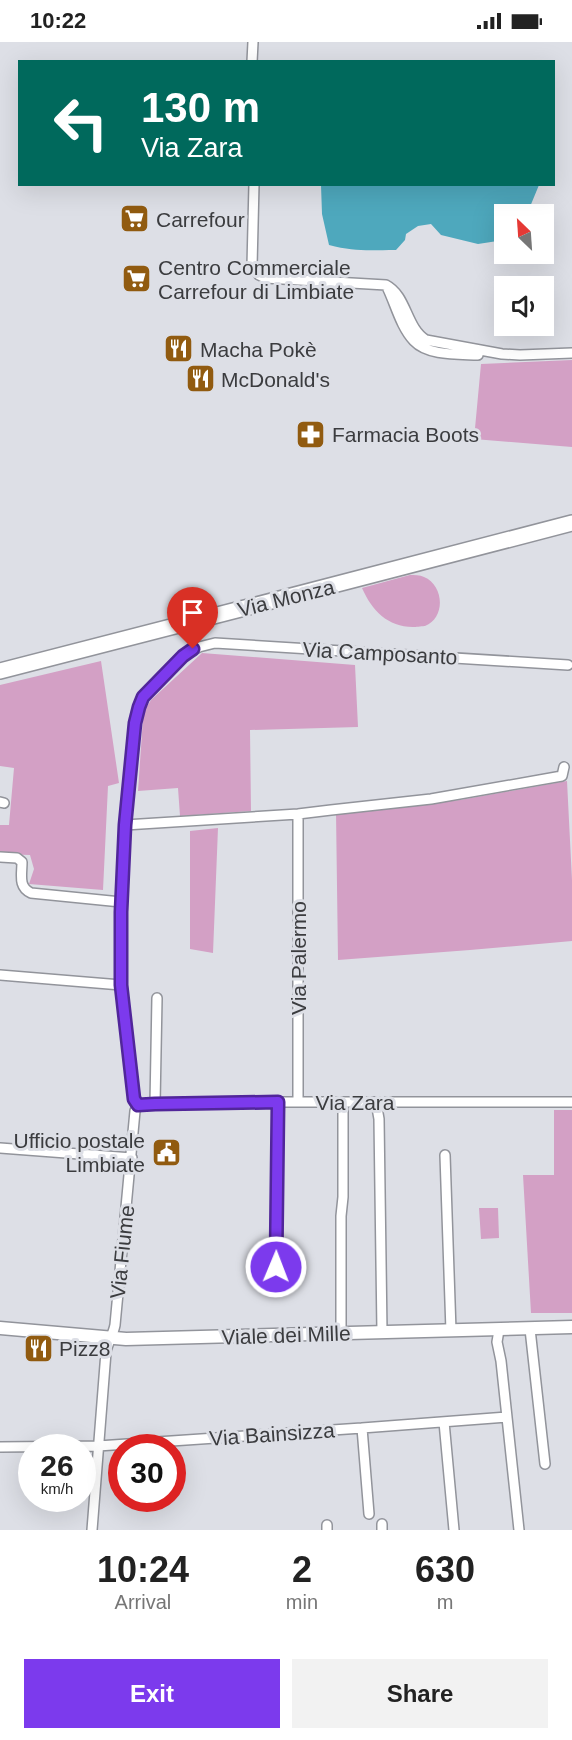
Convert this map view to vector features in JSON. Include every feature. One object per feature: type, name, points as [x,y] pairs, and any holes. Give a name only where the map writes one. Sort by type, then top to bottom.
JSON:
[{"type":"main road","name":"Via Monza","points":[[0,672],[572,523]]},
{"type":"street","points":[[252,60],[253,42]]},
{"type":"street","points":[[254,186],[252,266],[259,275],[265,278],[386,285],[397,294],[417,333],[423,338],[459,347],[520,355],[572,352]]},
{"type":"street","name":"Via Camposanto","points":[[193,649],[214,643],[568,665]]},
{"type":"street","name":"Via Fiume","points":[[92,1530],[106,1352],[114,1328],[135,1111],[138,1105],[134,1099],[121,985],[125,825],[135,723],[143,697],[193,649]]},
{"type":"street","points":[[125,825],[298,814],[431,799],[563,771]]},
{"type":"street","name":"Via Palermo","points":[[298,814],[298,1102]]},
{"type":"street","points":[[0,857],[17,858],[22,862],[22,886],[32,893],[122,902]]},
{"type":"street","points":[[0,975],[121,985]]},
{"type":"street","points":[[155,1104],[157,998]]},
{"type":"street","points":[[276,1267],[278,1102]]},
{"type":"street","name":"Via Zara","points":[[138,1105],[278,1102],[572,1102]]},
{"type":"street","points":[[341,1334],[343,1102]]},
{"type":"street","points":[[376,1102],[379,1119],[382,1332]]},
{"type":"street","points":[[0,1148],[132,1158]]},
{"type":"street","points":[[446,1155],[451,1331]]},
{"type":"street","name":"Viale dei Mille","points":[[0,1329],[110,1339],[572,1328]]},
{"type":"street","points":[[530,1329],[545,1464]]},
{"type":"street","points":[[499,1330],[497,1342],[519,1530]]},
{"type":"street","name":"Via Bainsizza","points":[[0,1447],[98,1446],[507,1417]]},
{"type":"street","points":[[444,1422],[454,1530]]},
{"type":"street","points":[[362,1428],[369,1514]]},
{"type":"shaded area","points":[[572,360],[572,447],[474,439],[481,364]]},
{"type":"shaded area","points":[[410,575],[422,576],[431,581],[439,594],[437,616],[425,626],[406,627],[389,621],[376,611],[362,588]]},
{"type":"shaded area","points":[[202,653],[355,665],[358,727],[250,730],[251,811],[180,816],[178,788],[138,791],[143,718],[151,700]]},
{"type":"shaded area","points":[[101,661],[119,783],[108,786],[103,890],[29,884],[34,869],[30,855],[0,854],[0,825],[9,825],[14,768],[0,766],[0,685]]},
{"type":"shaded area","points":[[567,781],[572,880],[572,941],[338,960],[336,812],[460,800]]},
{"type":"shaded area","points":[[218,828],[213,953],[190,949],[190,831]]},
{"type":"shaded area","points":[[554,1110],[572,1110],[572,1313],[531,1313],[523,1175],[554,1175]]},
{"type":"shaded area","points":[[479,1208],[498,1208],[499,1238],[481,1239]]},
{"type":"water","points":[[321,186],[539,186],[531,204],[494,204],[494,242],[478,244],[441,235],[431,224],[418,226],[406,234],[405,240],[396,250],[347,249],[329,245],[322,214]]},
{"type":"place","name":"Carrefour","points":[[135,219]]},
{"type":"place","name":"Centro Commerciale Carrefour di Limbiate","points":[[137,279]]},
{"type":"place","name":"Macha Pokè","points":[[179,349]]},
{"type":"place","name":"McDonald's","points":[[200,379]]},
{"type":"place","name":"Farmacia Boots","points":[[311,434]]},
{"type":"place","name":"Ufficio postale Limbiate","points":[[166,1152]]},
{"type":"place","name":"Pizz8","points":[[38,1348]]},
{"type":"route","points":[[193,649],[183,656],[143,697],[135,723],[125,825],[121,912],[121,985],[134,1099],[138,1105],[142,1106],[278,1102],[276,1267]]}]
